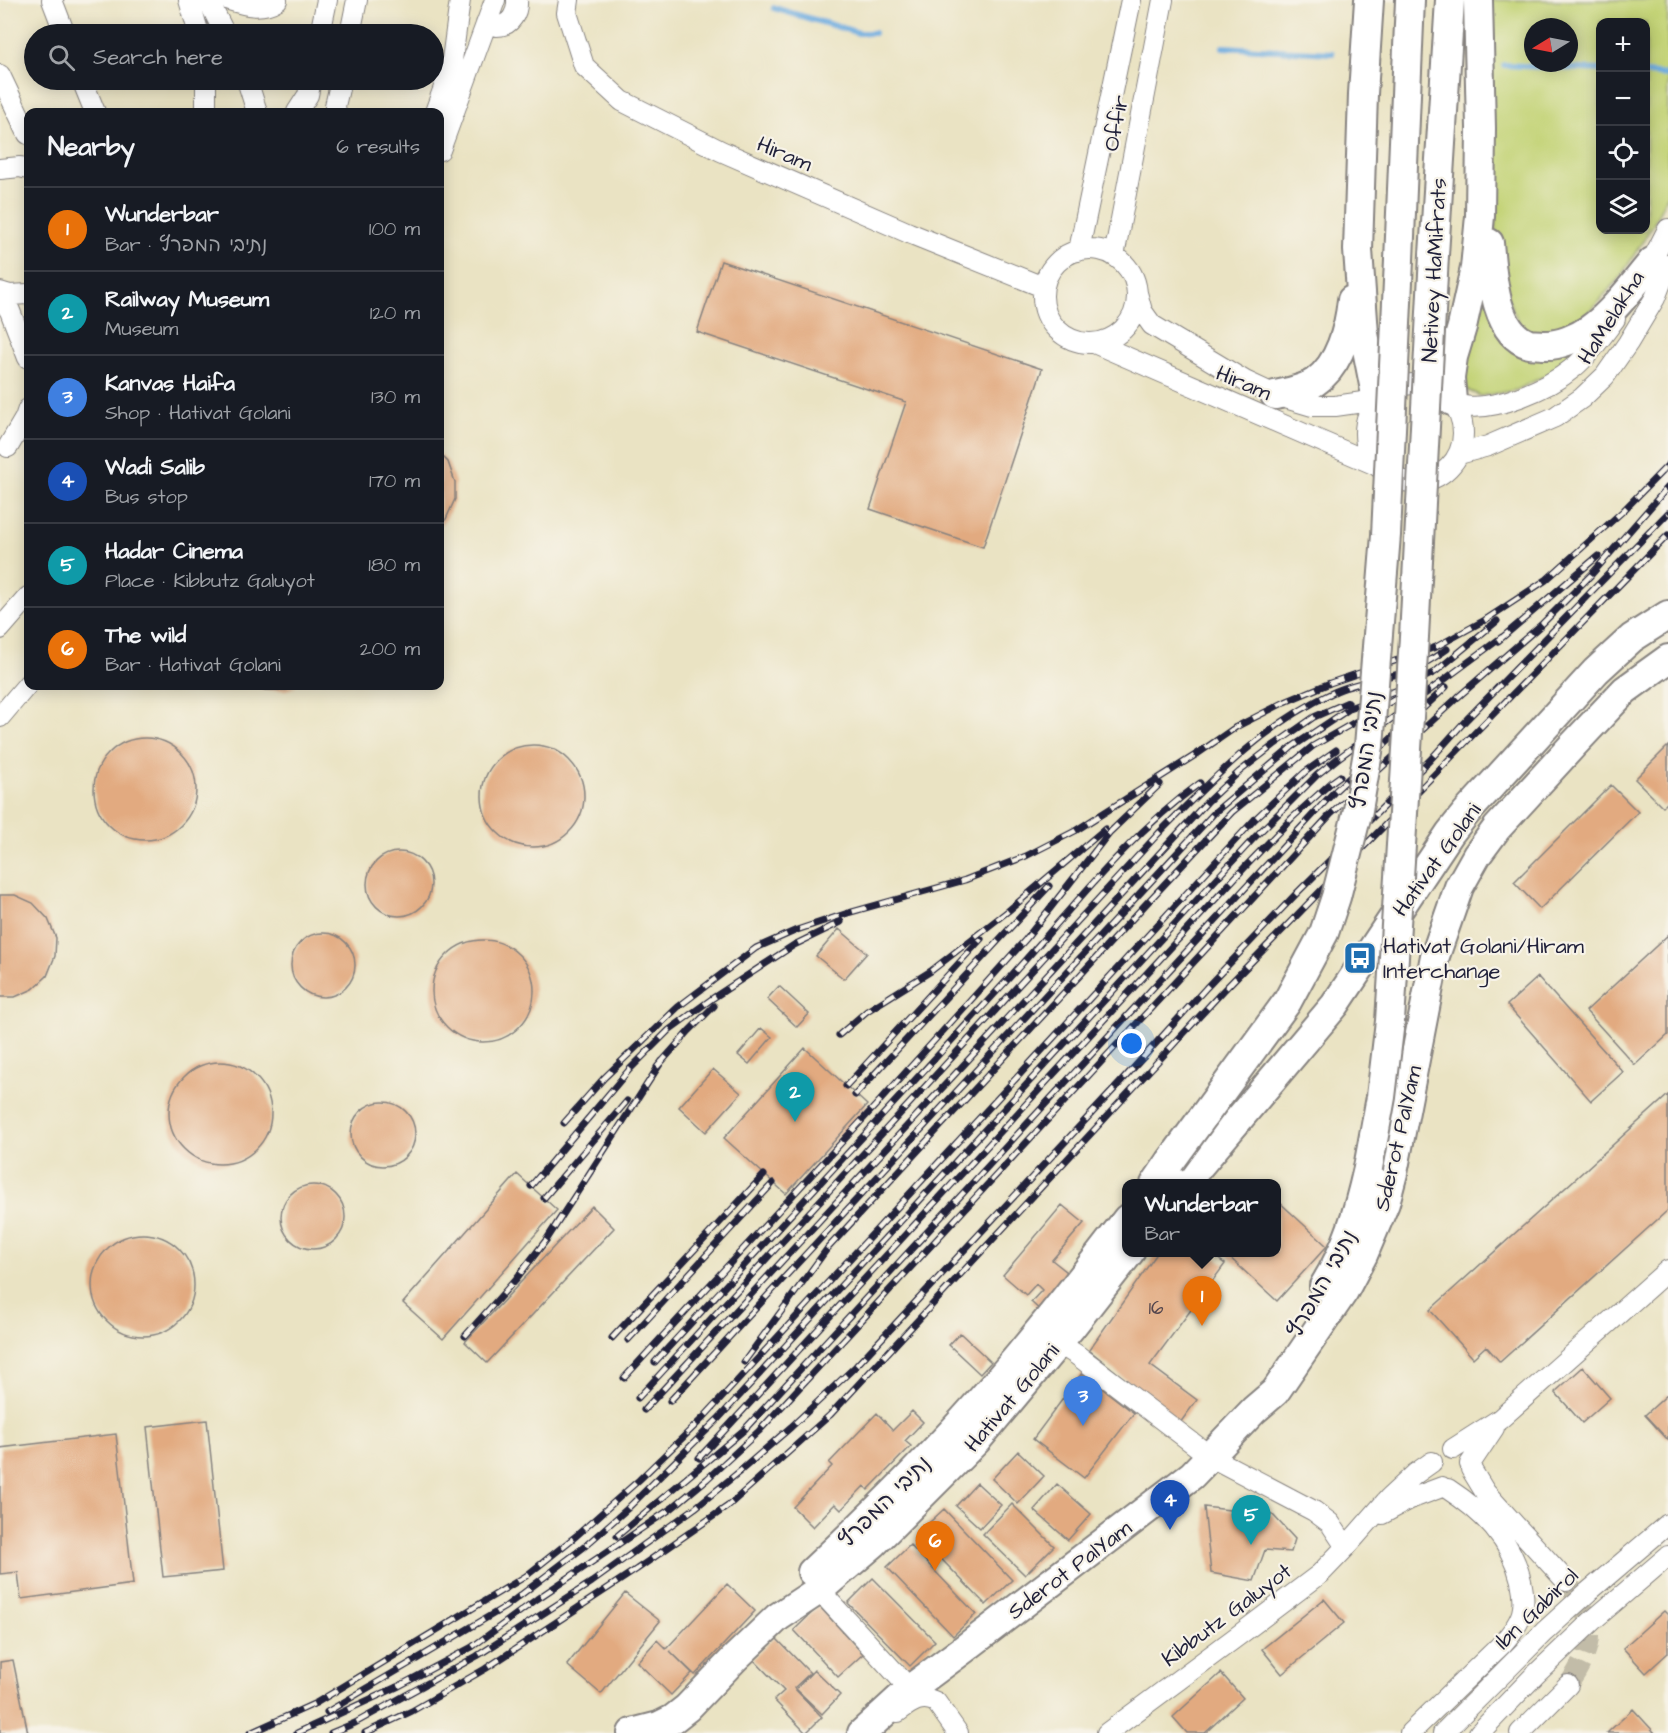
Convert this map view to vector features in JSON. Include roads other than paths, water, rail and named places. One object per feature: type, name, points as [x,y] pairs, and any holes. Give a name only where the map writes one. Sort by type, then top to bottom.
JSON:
[{"type":"highway","points":[[1275,395],[1314,383],[1329,369],[1344,338],[1352,305],[1358,250],[1363,94],[1369,0]]},
{"type":"highway","name":"Netivey HaMifrats","points":[[1399,260],[1410,0]]},
{"type":"highway","name":"Netivey HaMifrats","points":[[1368,1168],[1382,1097],[1390,1021],[1450,0]]},
{"type":"highway","points":[[1452,401],[1450,378],[1453,357],[1475,268],[1480,216],[1481,128],[1478,0]]},
{"type":"highway","points":[[1481,128],[1492,276],[1504,321],[1515,336],[1529,344],[1548,345],[1572,339],[1591,329],[1660,263]]},
{"type":"highway","points":[[1358,250],[1364,334],[1377,400]]},
{"type":"highway","name":"נתיבי המפרץ","points":[[1170,1176],[1287,1002],[1324,933],[1336,897],[1358,810],[1369,746],[1386,535],[1399,260]]},
{"type":"highway","name":"Hativat Golani","points":[[1170,1176],[1335,1005],[1450,833],[1466,813],[1596,671],[1632,638],[1668,615]]},
{"type":"highway","name":"Sderot PalYam","points":[[862,1733],[913,1694],[964,1649],[1192,1475],[1254,1410],[1275,1392],[1344,1291],[1363,1255],[1385,1203],[1393,1173],[1435,956],[1459,887],[1477,855],[1497,828],[1574,744],[1625,690],[1668,659]]},
{"type":"highway","name":"נתיבי המפרץ","points":[[1254,1410],[1281,1353],[1328,1280],[1343,1251],[1356,1221],[1368,1168]]},
{"type":"highway","name":"נתיבי המפרץ","points":[[778,1617],[807,1578],[915,1472],[964,1419],[1057,1311],[1122,1226]]},
{"type":"highway","name":"Hativat Golani","points":[[632,1733],[659,1726],[680,1714],[778,1617],[819,1590],[874,1543],[977,1440],[1126,1257]]},
{"type":"street","points":[[52,0],[61,24]]},
{"type":"street","points":[[189,0],[196,24]]},
{"type":"street","points":[[208,0],[220,24]]},
{"type":"street","points":[[229,0],[250,7],[277,0]]},
{"type":"street","points":[[322,24],[327,0]]},
{"type":"street","points":[[352,24],[357,0]]},
{"type":"street","points":[[444,87],[451,68],[460,0]]},
{"type":"street","points":[[444,139],[495,0]]},
{"type":"street","points":[[486,24],[498,26],[510,21],[518,9],[517,0]]},
{"type":"street","name":"Hiram","points":[[568,0],[567,13],[584,66],[622,101],[722,151],[1043,287]]},
{"type":"street","name":"Offir","points":[[1079,250],[1131,0]]},
{"type":"street","name":"Offir","points":[[1114,256],[1163,0]]},
{"type":"street","points":[[0,75],[24,125]]},
{"type":"street","points":[[86,90],[93,108]]},
{"type":"street","points":[[206,90],[206,108]]},
{"type":"street","points":[[249,90],[256,108]]},
{"type":"street","points":[[300,108],[309,90]]},
{"type":"street","points":[[335,108],[339,90]]},
{"type":"street","points":[[436,108],[443,90]]},
{"type":"street","points":[[0,169],[24,168]]},
{"type":"street","name":"HaMelakha","points":[[1459,454],[1488,446],[1555,417],[1582,398],[1605,376],[1655,298],[1668,229]]},
{"type":"street","points":[[1079,250],[1097,250],[1114,256],[1132,275],[1136,288],[1136,304],[1131,318],[1122,331],[1109,339],[1094,343],[1079,342],[1066,337],[1055,328],[1047,316],[1043,302],[1043,287],[1048,274],[1056,263],[1079,250]]},
{"type":"street","name":"HaMelakha","points":[[1452,401],[1464,406],[1483,406],[1512,401],[1543,387],[1573,369],[1660,263]]},
{"type":"street","name":"Hiram","points":[[1136,288],[1142,311],[1152,325],[1245,381],[1275,395],[1312,406],[1335,406],[1377,400]]},
{"type":"street","points":[[0,294],[24,294]]},
{"type":"street","points":[[0,294],[10,311],[24,348]]},
{"type":"street","name":"Hiram","points":[[1094,343],[1376,465]]},
{"type":"street","points":[[1407,384],[1424,384],[1439,390],[1452,401],[1460,413],[1464,427],[1459,454],[1450,468],[1437,478],[1420,483],[1404,482],[1389,476],[1376,465],[1369,453],[1365,432],[1370,412],[1377,400],[1390,390],[1407,384]]},
{"type":"street","points":[[24,420],[8,447],[24,441]]},
{"type":"street","points":[[0,629],[24,602]]},
{"type":"street","points":[[0,717],[24,689]]},
{"type":"street","points":[[1410,1733],[1502,1644],[1514,1631],[1522,1613],[1523,1591],[1517,1563],[1506,1544],[1473,1507],[1434,1480],[1431,1474],[1432,1462],[1440,1452],[1453,1449],[1500,1419],[1668,1270]]},
{"type":"street","points":[[1053,1347],[1066,1348],[1077,1355],[1211,1457],[1314,1511],[1330,1523],[1346,1547]]},
{"type":"street","points":[[1445,1488],[1454,1489],[1468,1480],[1470,1466],[1500,1419]]},
{"type":"street","points":[[1453,1449],[1465,1455],[1485,1492],[1566,1581]]},
{"type":"street","name":"Kibbutz Galuyot","points":[[1107,1733],[1320,1574],[1402,1485],[1432,1462]]},
{"type":"street","name":"Kibbutz Galuyot","points":[[1366,1524],[1410,1499],[1445,1488]]},
{"type":"street","name":"Ibn Gabirol","points":[[1443,1733],[1544,1632],[1668,1524]]},
{"type":"street","points":[[1479,1733],[1592,1620],[1668,1556]]},
{"type":"street","points":[[819,1590],[913,1694],[936,1702],[958,1733]]},
{"type":"street","points":[[1520,1733],[1568,1685]]},
{"type":"street","name":"Sderot PalYam","points":[[866,1733],[913,1694]]},
{"type":"waterway","points":[[774,8],[859,33],[874,33]]},
{"type":"waterway","points":[[1223,47],[1332,53]]},
{"type":"waterway","points":[[1504,65],[1596,70]]},
{"type":"waterway","points":[[1650,73],[1668,75]]},
{"type":"tunnel","points":[[1566,1581],[1583,1608],[1589,1632],[1584,1657],[1568,1685]]},
{"type":"railway","points":[[564,1123],[604,1078],[678,1007],[756,948],[797,930],[965,880],[1026,856],[1075,831],[1236,727],[1285,702],[1330,683],[1436,647],[1485,620],[1546,580],[1623,511],[1668,465]]},
{"type":"railway","points":[[297,1733],[399,1686],[472,1647],[537,1599],[672,1508],[707,1479],[759,1431],[1330,815],[1458,697],[1541,625],[1591,575],[1668,487]]},
{"type":"railway","points":[[331,1733],[355,1723],[477,1656],[592,1582],[695,1508],[791,1427],[856,1366],[1206,988],[1668,513]]},
{"type":"railway","points":[[365,1733],[412,1711],[485,1669],[637,1569],[728,1506],[830,1415],[1223,991],[1668,535]]},
{"type":"railway","points":[[1498,641],[1598,556]]},
{"type":"railway","points":[[670,1401],[1216,811],[1292,747],[1352,707],[1403,688],[1435,672],[1497,621]]},
{"type":"railway","points":[[327,1712],[505,1607],[584,1547],[627,1509],[718,1419],[1254,838],[1317,775],[1502,637]]},
{"type":"railway","points":[[638,1398],[1158,834],[1218,775],[1260,738],[1306,707],[1349,686],[1414,669],[1447,649]]},
{"type":"railway","points":[[617,1536],[744,1430],[1334,792],[1446,687]]},
{"type":"railway","points":[[744,1362],[827,1249],[1232,812],[1313,746],[1406,693]]},
{"type":"railway","points":[[644,1410],[1207,802],[1239,772],[1274,745],[1314,717],[1348,702]]},
{"type":"railway","points":[[250,1733],[316,1703],[526,1576],[576,1536],[639,1480],[704,1417],[1255,819],[1305,772],[1336,750]]},
{"type":"railway","points":[[699,1458],[1245,867],[1292,818],[1340,776]]},
{"type":"railway","points":[[655,1362],[1010,977],[1123,850],[1173,804],[1200,783]]},
{"type":"railway","points":[[624,1378],[1026,939],[1109,833],[1160,784]]},
{"type":"railway","points":[[839,1035],[867,1011],[931,971],[1008,911],[1105,829]]},
{"type":"railway","points":[[855,1095],[1049,886]]},
{"type":"railway","points":[[531,1186],[629,1070],[669,1030],[794,945],[841,922]]},
{"type":"railway","points":[[846,1086],[981,939]]},
{"type":"railway","points":[[657,1067],[714,1006]]},
{"type":"railway","points":[[465,1336],[516,1279],[547,1239],[662,1061]]},
{"type":"railway","points":[[544,1198],[627,1101]]},
{"type":"railway","points":[[612,1338],[764,1175]]},
{"type":"railway","points":[[628,1340],[773,1183]]},
{"type":"place","name":"Hativat Golani/Hiram Interchange","points":[[1360,958]]},
{"type":"place","name":"Railway Museum","points":[[795,1122]]},
{"type":"place","name":"Wunderbar","points":[[1202,1326]]},
{"type":"place","name":"Kanvas Haifa","points":[[1083,1426]]},
{"type":"place","name":"Wadi Salib","points":[[1170,1530]]},
{"type":"place","name":"Hadar Cinema","points":[[1251,1545]]},
{"type":"place","name":"The wild","points":[[935,1571]]}]
